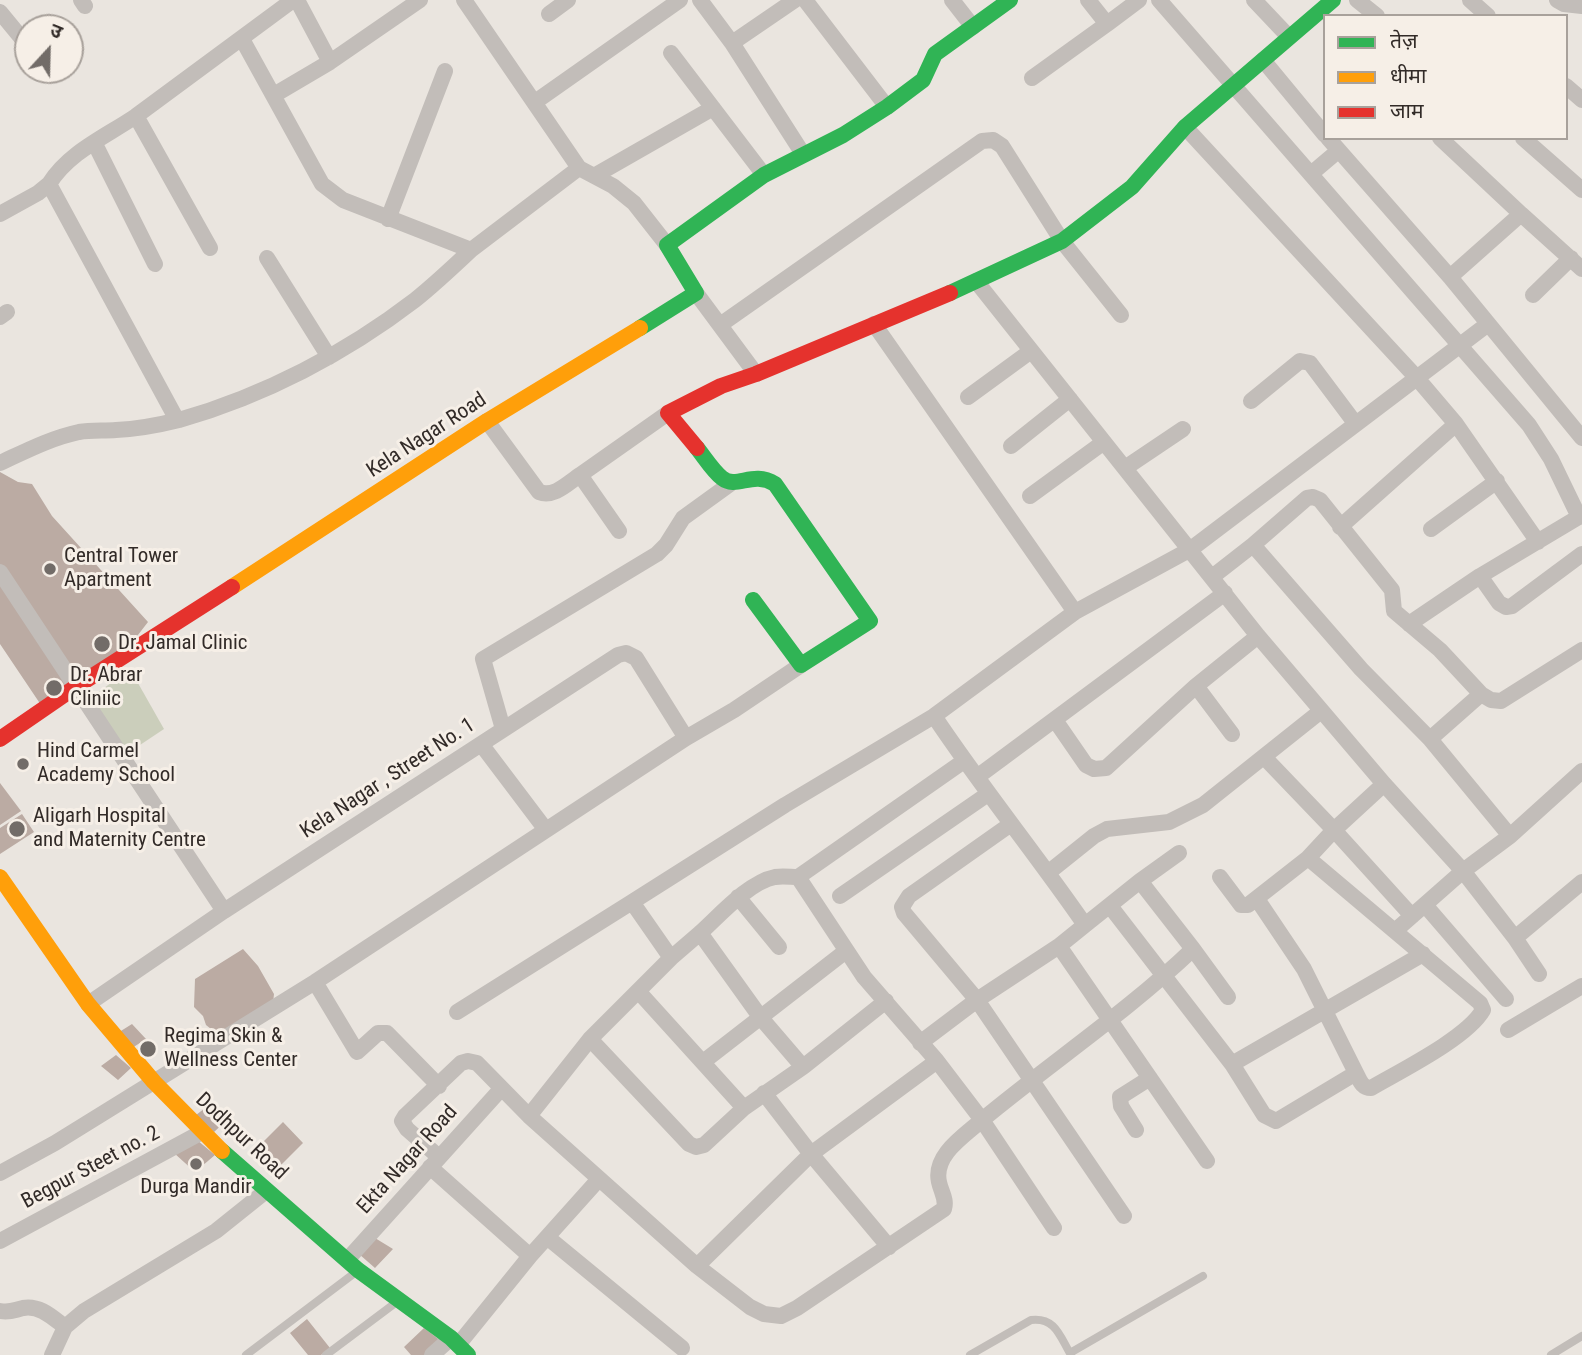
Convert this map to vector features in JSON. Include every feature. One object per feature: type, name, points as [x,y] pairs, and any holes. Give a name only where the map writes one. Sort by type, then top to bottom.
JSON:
[{"type":"street","points":[[0,214],[38,193],[71,157],[136,116],[295,0],[330,62]]},
{"type":"street","points":[[274,95],[330,62],[420,0]]},
{"type":"street","points":[[464,0],[579,168],[613,186],[634,203],[667,245],[696,293],[756,374]]},
{"type":"street","points":[[549,14],[568,0]]},
{"type":"street","points":[[535,102],[680,0]]},
{"type":"street","points":[[701,0],[732,43],[803,154]]},
{"type":"street","points":[[732,43],[795,0]]},
{"type":"street","points":[[805,0],[887,107]]},
{"type":"street","points":[[952,0],[973,27]]},
{"type":"street","points":[[667,245],[764,175],[843,135],[887,107],[923,80],[935,54],[1010,0]]},
{"type":"street","points":[[1088,0],[1107,24]]},
{"type":"street","points":[[1032,78],[1139,0]]},
{"type":"street","points":[[1159,0],[1529,425],[1581,516],[1480,576],[1409,624]]},
{"type":"street","points":[[1254,0],[1289,37]]},
{"type":"street","points":[[487,421],[539,492],[552,494],[698,396],[976,281],[1062,241],[1132,187],[1185,127],[1333,0]]},
{"type":"street","points":[[1357,0],[1374,14]]},
{"type":"street","points":[[1470,0],[1486,14]]},
{"type":"street","points":[[1557,0],[1564,4],[1582,6]]},
{"type":"street","points":[[0,12],[14,29]]},
{"type":"street","points":[[1311,18],[1323,29]]},
{"type":"street","points":[[242,39],[322,184],[343,200],[471,250]]},
{"type":"street","points":[[671,53],[764,175]]},
{"type":"street","points":[[1263,60],[1323,133]]},
{"type":"street","points":[[388,219],[445,71]]},
{"type":"street","points":[[1568,88],[1582,100]]},
{"type":"street","points":[[594,176],[713,108]]},
{"type":"street","points":[[136,116],[210,247]]},
{"type":"street","points":[[1185,127],[1416,377],[1456,424],[1538,542]]},
{"type":"street","points":[[720,325],[982,141],[993,140],[1002,146],[1062,241],[1121,315]]},
{"type":"street","points":[[1442,140],[1576,263],[1532,295]]},
{"type":"street","points":[[1525,140],[1582,190]]},
{"type":"street","points":[[1311,173],[1330,141],[1450,276],[1582,438]]},
{"type":"street","points":[[94,144],[155,264]]},
{"type":"street","points":[[0,463],[45,442],[82,432],[119,430],[177,420],[225,404],[329,356],[374,329],[417,298],[471,250],[579,168]]},
{"type":"street","points":[[49,184],[177,420]]},
{"type":"street","points":[[1450,276],[1521,214]]},
{"type":"street","points":[[267,258],[329,356]]},
{"type":"street","points":[[976,281],[1258,636],[1384,784],[1463,871],[1539,974]]},
{"type":"street","name":"Kela Nagar Road","points":[[0,739],[76,686],[356,508],[487,421],[696,293]]},
{"type":"street","points":[[874,324],[1075,612]]},
{"type":"street","points":[[457,1012],[785,805],[934,716],[1075,612],[1191,549],[1488,324]]},
{"type":"street","points":[[968,397],[1031,351]]},
{"type":"street","points":[[1251,401],[1300,361],[1305,360],[1355,423]]},
{"type":"street","points":[[1012,446],[1070,399]]},
{"type":"street","points":[[0,1173],[55,1143],[315,982],[686,738],[734,710],[870,621],[775,484],[767,477],[758,475],[736,484],[723,480],[668,414]]},
{"type":"street","points":[[1340,527],[1456,424]]},
{"type":"street","points":[[1125,468],[1183,429]]},
{"type":"street","points":[[1030,496],[1104,442]]},
{"type":"street","points":[[580,475],[619,531]]},
{"type":"street","points":[[1431,529],[1497,481]]},
{"type":"street","points":[[503,729],[483,659],[657,554],[683,518],[730,484]]},
{"type":"street","points":[[1212,577],[1307,498],[1313,497],[1320,500],[1392,590],[1395,611],[1440,650],[1481,694],[1490,700],[1501,701],[1582,650]]},
{"type":"street","points":[[1253,545],[1361,669],[1430,739],[1510,836]]},
{"type":"street","points":[[1480,576],[1499,603],[1506,607],[1512,606],[1582,554]]},
{"type":"street","points":[[0,572],[224,911]]},
{"type":"street","points":[[977,776],[1225,593]]},
{"type":"street","points":[[753,600],[801,665]]},
{"type":"street","points":[[1055,720],[1086,765],[1094,769],[1106,768],[1196,685],[1258,636]]},
{"type":"street","name":"Kela Nagar , Street No. 1","points":[[88,1004],[224,911],[618,655],[626,653],[636,658],[686,738]]},
{"type":"street","points":[[1196,685],[1233,734]]},
{"type":"street","points":[[1430,739],[1481,694]]},
{"type":"street","points":[[1049,872],[1094,836],[1107,829],[1148,826],[1183,817],[1203,805],[1321,711]]},
{"type":"street","points":[[934,716],[964,761],[1086,925]]},
{"type":"street","points":[[481,744],[546,830]]},
{"type":"street","points":[[1264,757],[1412,916]]},
{"type":"street","points":[[528,1116],[590,1039],[671,958],[738,897],[775,877],[798,877],[964,761]]},
{"type":"street","points":[[1396,930],[1463,871],[1510,836],[1582,771]]},
{"type":"street","points":[[1220,877],[1241,905],[1248,905],[1308,858],[1384,784]]},
{"type":"street","points":[[840,896],[988,794]]},
{"type":"street","points":[[1011,824],[909,896],[902,907],[904,913],[977,1000],[1124,1216]]},
{"type":"street","points":[[920,1043],[977,1000],[1059,946],[1179,853]]},
{"type":"street","points":[[1257,899],[1304,969],[1363,1086],[1371,1088],[1439,1048],[1479,1018],[1483,1010],[1480,1003],[1308,858]]},
{"type":"street","name":"Dodhpur Road","points":[[0,877],[88,1004],[154,1082],[202,1132],[265,1191],[352,1265],[401,1299],[459,1346]]},
{"type":"street","points":[[798,877],[864,977],[937,1061],[982,1119],[1054,1228]]},
{"type":"street","points":[[1140,881],[1228,997]]},
{"type":"street","points":[[1515,938],[1582,882]]},
{"type":"street","points":[[738,897],[779,947]]},
{"type":"street","points":[[632,902],[671,958]]},
{"type":"street","points":[[1110,905],[1233,1064],[1264,1115],[1276,1121],[1356,1073]]},
{"type":"street","points":[[1425,905],[1506,999]]},
{"type":"street","points":[[700,933],[761,1018],[803,1067]]},
{"type":"street","points":[[1059,946],[1112,1019],[1207,1161]]},
{"type":"street","points":[[530,1256],[435,1162],[402,1121],[461,1063],[468,1060],[477,1063],[528,1116],[697,1266],[750,1307],[764,1314],[781,1316],[944,1209],[946,1202],[937,1169],[944,1155],[982,1119],[1112,1019],[1164,977],[1193,949]]},
{"type":"street","points":[[703,1062],[846,951]]},
{"type":"street","points":[[1233,1064],[1423,954]]},
{"type":"street","points":[[315,982],[357,1052],[378,1033],[387,1033],[439,1086]]},
{"type":"street","points":[[1508,1030],[1582,986]]},
{"type":"street","points":[[638,991],[744,1108]]},
{"type":"street","points":[[590,1039],[689,1144],[696,1147],[704,1145],[744,1108],[803,1067],[886,1001]]},
{"type":"street","points":[[697,1266],[811,1154],[937,1061]]},
{"type":"street","points":[[1136,1130],[1121,1106],[1120,1097],[1150,1079]]},
{"type":"street","name":"Ekta Nagar Road","points":[[352,1265],[435,1162],[501,1089]]},
{"type":"street","points":[[765,1093],[811,1154],[889,1247]]},
{"type":"street","name":"Begpur Steet no. 2","points":[[1,1239],[202,1132]]},
{"type":"street","points":[[432,1355],[459,1346],[530,1256],[599,1179]]},
{"type":"street","points":[[52,1355],[65,1327],[84,1311],[216,1231],[265,1191]]},
{"type":"street","points":[[547,1237],[682,1348]]},
{"type":"street","points":[[0,1311],[9,1313],[33,1307],[43,1310],[65,1327]]},
{"type":"lane","points":[[246,1355],[352,1265]]},
{"type":"lane","points":[[971,1355],[1031,1321],[1042,1319],[1053,1325],[1070,1354],[1203,1276]]},
{"type":"lane","points":[[327,1355],[401,1299]]},
{"type":"lane","points":[[1551,1355],[1582,1336]]},
{"type":"green space","points":[[130,669],[164,729],[125,755],[89,699]]},
{"type":"building","name":"Central Tower Apartment","points":[[0,472],[18,482],[32,484],[52,516],[148,622],[131,644],[41,705],[0,644]]},
{"type":"building","points":[[0,783],[21,811],[0,825]]},
{"type":"building","points":[[22,814],[34,832],[0,854],[0,828]]},
{"type":"building","points":[[243,949],[258,966],[274,994],[273,1003],[223,1033],[216,1033],[206,1025],[203,1016],[194,1007],[195,979]]},
{"type":"building","points":[[132,1024],[146,1039],[129,1050],[116,1034]]},
{"type":"building","points":[[116,1055],[131,1068],[118,1080],[101,1066]]},
{"type":"building","points":[[213,1102],[228,1119],[214,1132],[196,1115]]},
{"type":"building","points":[[283,1122],[303,1143],[275,1171],[255,1150]]},
{"type":"building","name":"Durga Mandir","points":[[197,1140],[215,1155],[195,1172],[174,1153]]},
{"type":"building","points":[[375,1238],[393,1249],[375,1268],[359,1254]]},
{"type":"building","points":[[307,1319],[330,1348],[321,1355],[308,1355],[290,1333]]},
{"type":"building","points":[[424,1328],[441,1341],[426,1355],[411,1355],[404,1347]]},
{"type":"traffic: fast","points":[[640,328],[696,293],[667,245],[764,175],[843,135],[887,107],[923,80],[935,54],[1010,0]]},
{"type":"traffic: fast","points":[[950,293],[1062,241],[1132,187],[1185,127],[1333,0]]},
{"type":"traffic: fast","points":[[697,448],[715,472],[728,481],[759,479],[775,484],[870,621],[801,665],[753,600]]},
{"type":"traffic: fast","points":[[222,1151],[358,1270],[451,1338],[468,1355]]},
{"type":"traffic: slow","points":[[232,587],[487,421],[640,328]]},
{"type":"traffic: slow","points":[[0,877],[88,1004],[154,1082],[222,1151]]},
{"type":"traffic: jam","points":[[697,448],[668,413],[721,386],[950,293]]},
{"type":"traffic: jam","points":[[0,739],[77,686],[232,587]]},
{"type":"place","name":"Central Tower Apartment","points":[[50,569]]},
{"type":"place","name":"Dr. Jamal Clinic","points":[[102,644]]},
{"type":"place","name":"Dr. Abrar Cliniic","points":[[54,688]]},
{"type":"place","name":"Hind Carmel Academy School","points":[[23,764]]},
{"type":"place","name":"Aligarh Hospital and Maternity Centre","points":[[17,829]]},
{"type":"place","name":"Regima Skin & Wellness Center","points":[[148,1049]]},
{"type":"place","name":"Durga Mandir","points":[[196,1164]]}]
